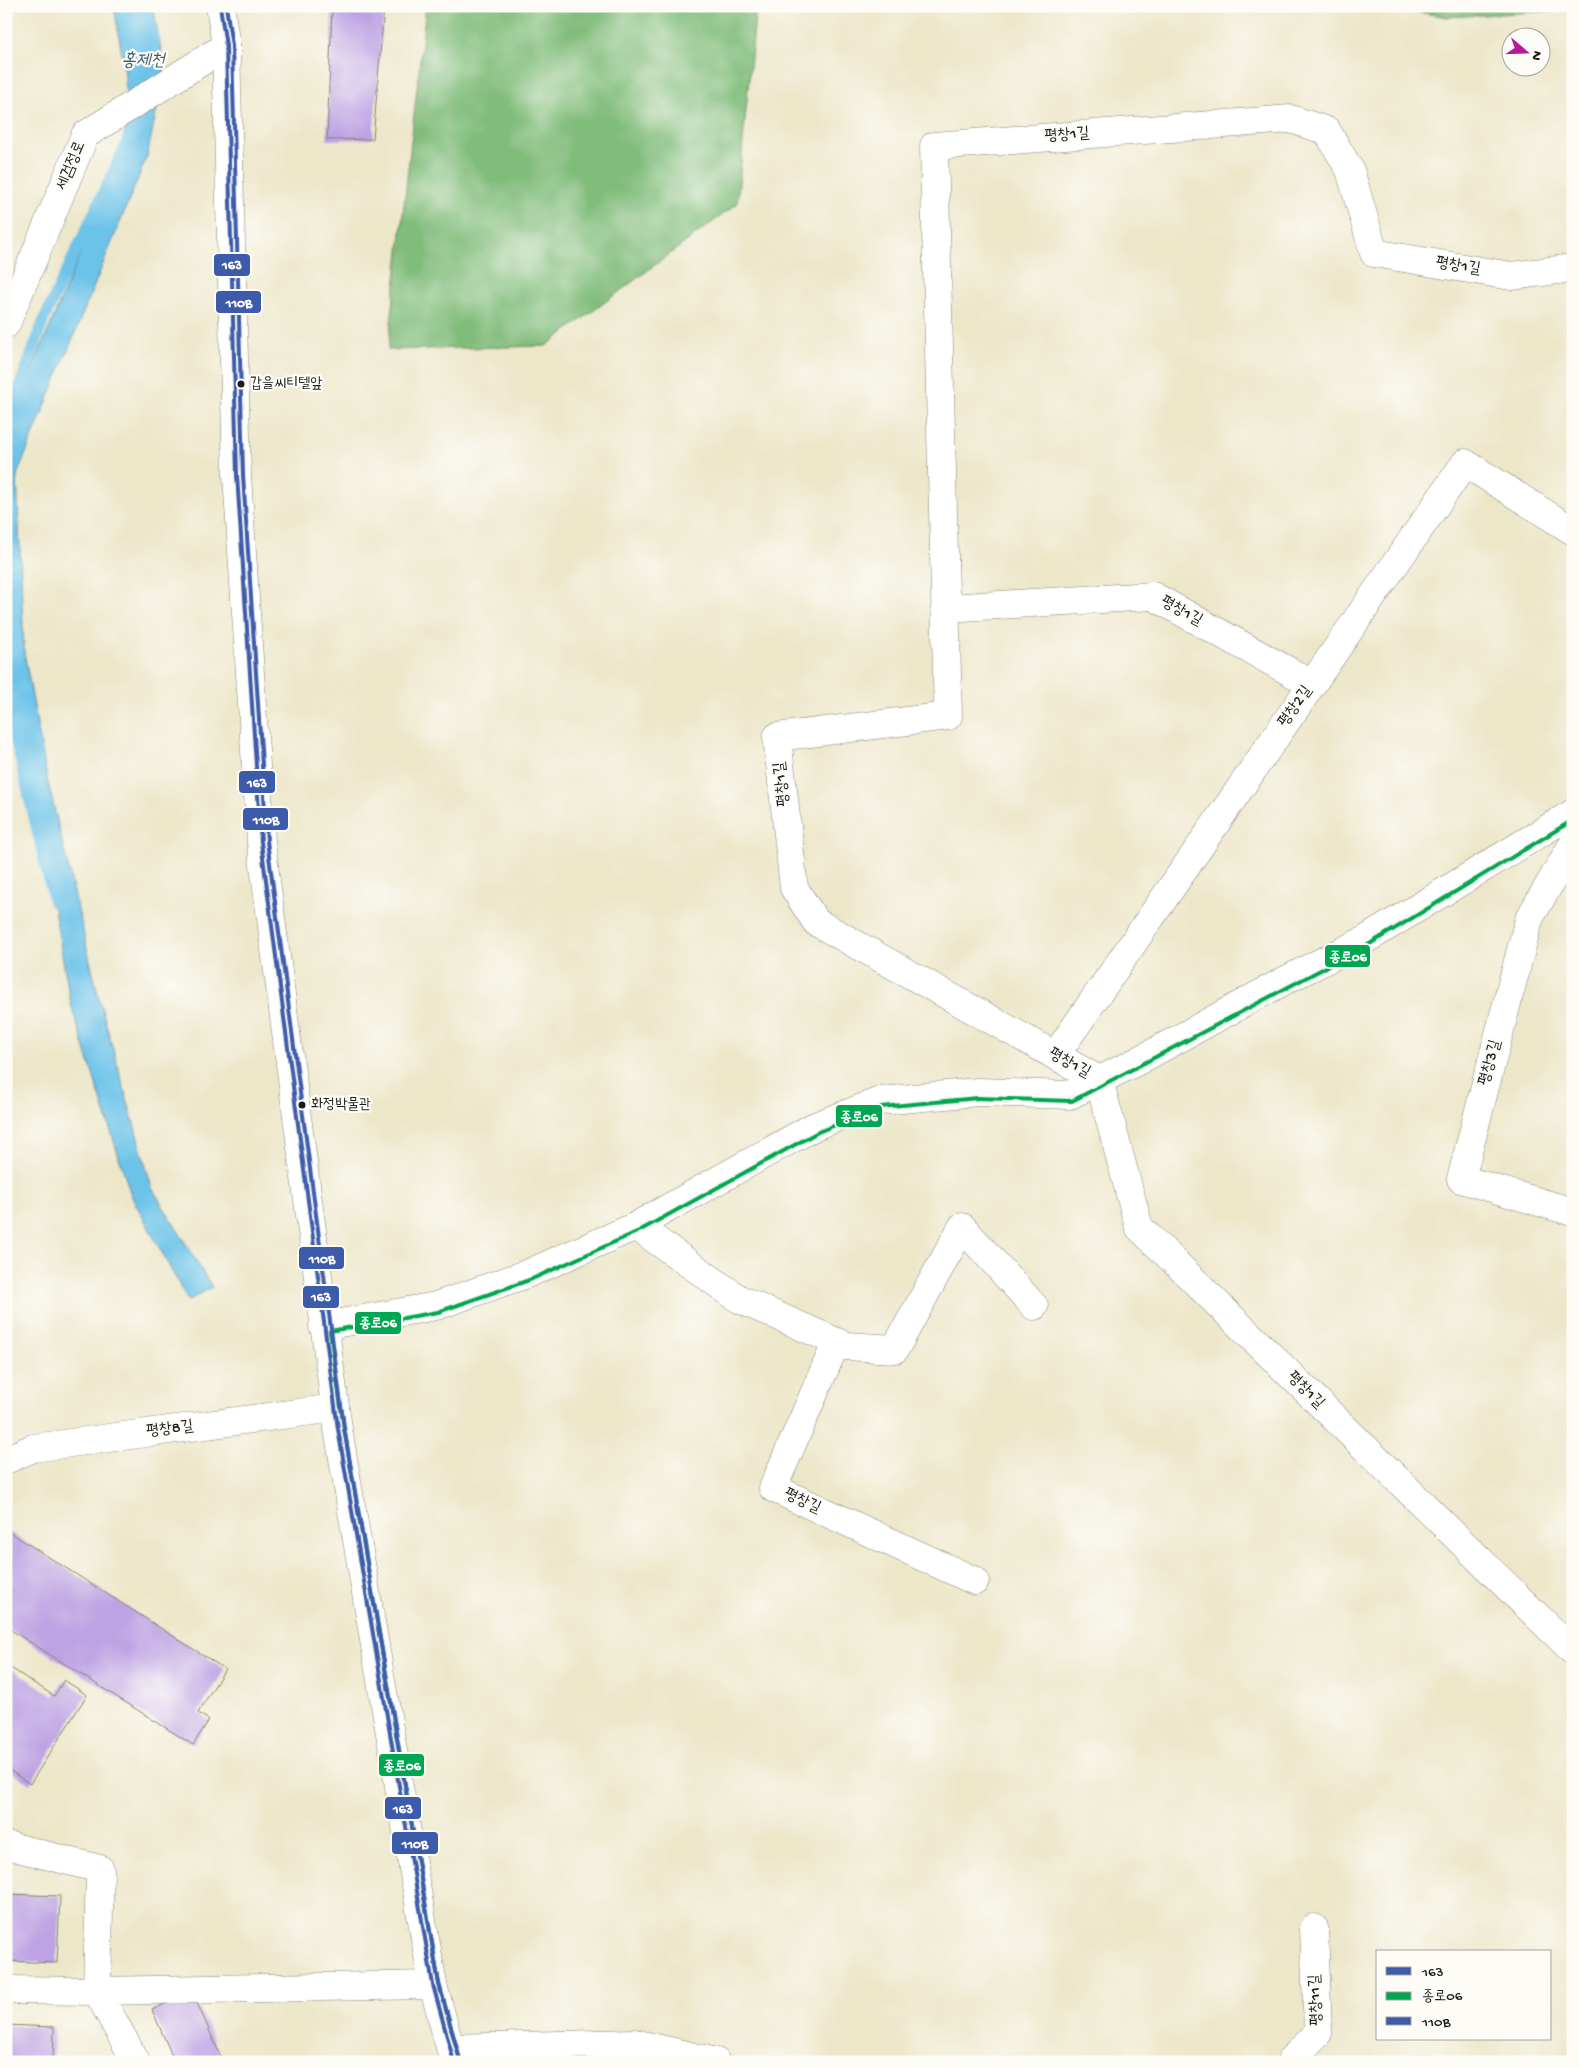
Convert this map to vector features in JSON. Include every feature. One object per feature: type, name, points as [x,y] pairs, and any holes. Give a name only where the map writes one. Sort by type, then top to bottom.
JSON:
[{"type":"street","name":"세검정로","points":[[6,324],[84,136],[162,87],[223,20]]},
{"type":"street","points":[[223,20],[238,475],[261,842],[335,1408],[433,1985],[453,2055],[635,2052],[716,2062]]},
{"type":"street","name":"평창1길","points":[[1573,268],[1511,276],[1374,253],[1350,170],[1327,131],[1291,119],[934,146],[948,716],[777,737],[794,888],[816,922],[1099,1080],[1139,1227],[1573,1651]]},
{"type":"street","name":"평창2길","points":[[1055,1056],[1465,463],[1573,531]]},
{"type":"street","name":"평창1길","points":[[945,608],[1153,596],[1312,684]]},
{"type":"street","points":[[323,1326],[436,1306],[529,1273],[636,1226],[815,1126],[880,1101],[978,1092],[1070,1095],[1365,940],[1573,813]]},
{"type":"street","name":"평창3길","points":[[1573,844],[1529,919],[1461,1179],[1573,1212]]},
{"type":"street","points":[[636,1226],[739,1299],[846,1346],[895,1348],[962,1227],[1034,1306]]},
{"type":"street","name":"평창길","points":[[836,1342],[773,1488],[975,1582]]},
{"type":"street","name":"평창8길","points":[[6,1460],[33,1448],[335,1408]]},
{"type":"street","points":[[6,1845],[100,1869],[97,1991],[136,2062]]},
{"type":"street","name":"평창11길","points":[[1292,2062],[1292,2059],[1318,2033],[1314,1928]]},
{"type":"street","points":[[6,1990],[97,1991],[433,1985]]},
{"type":"green space","points":[[426,6],[756,6],[737,204],[546,346],[388,350]]},
{"type":"green space","points":[[1384,6],[1573,6],[1573,10],[1447,17]]},
{"type":"water","name":"홍제천","points":[[114,6],[153,6],[165,71],[147,156],[17,475],[24,652],[47,778],[99,999],[152,1188],[212,1287],[188,1301],[131,1195],[71,1005],[51,892],[6,700],[6,431],[127,142],[125,74]]},
{"type":"building","points":[[332,6],[384,6],[373,139],[327,140]]},
{"type":"building","points":[[6,1530],[225,1669],[198,1713],[209,1720],[193,1745],[6,1627]]},
{"type":"building","points":[[6,1665],[54,1696],[64,1680],[87,1695],[30,1784],[6,1768]]},
{"type":"building","points":[[6,1894],[60,1896],[57,1963],[6,1961]]},
{"type":"building","points":[[192,1991],[223,2062],[175,2062],[152,2010]]},
{"type":"building","points":[[6,2025],[54,2027],[53,2062],[6,2062]]},
{"type":"waterway","points":[[6,424],[44,319],[127,142],[130,129]]},
{"type":"waterway","points":[[6,700],[54,902]]},
{"type":"transit line","name":"163","points":[[220,6],[226,46],[237,475],[261,842],[338,1429],[433,1985],[454,2062]]},
{"type":"transit line","name":"110B","points":[[226,6],[232,46],[243,475],[267,841],[344,1428],[439,1984],[460,2060]]},
{"type":"transit line","name":"종로06","points":[[460,2060],[439,1984],[344,1428],[330,1331],[438,1312],[532,1279],[639,1231],[818,1132],[881,1107],[978,1098],[1072,1101],[1368,945],[1573,820]]},
{"type":"place","name":"갑을씨티텔앞","points":[[241,384]]},
{"type":"place","name":"화정박물관","points":[[302,1105]]}]
